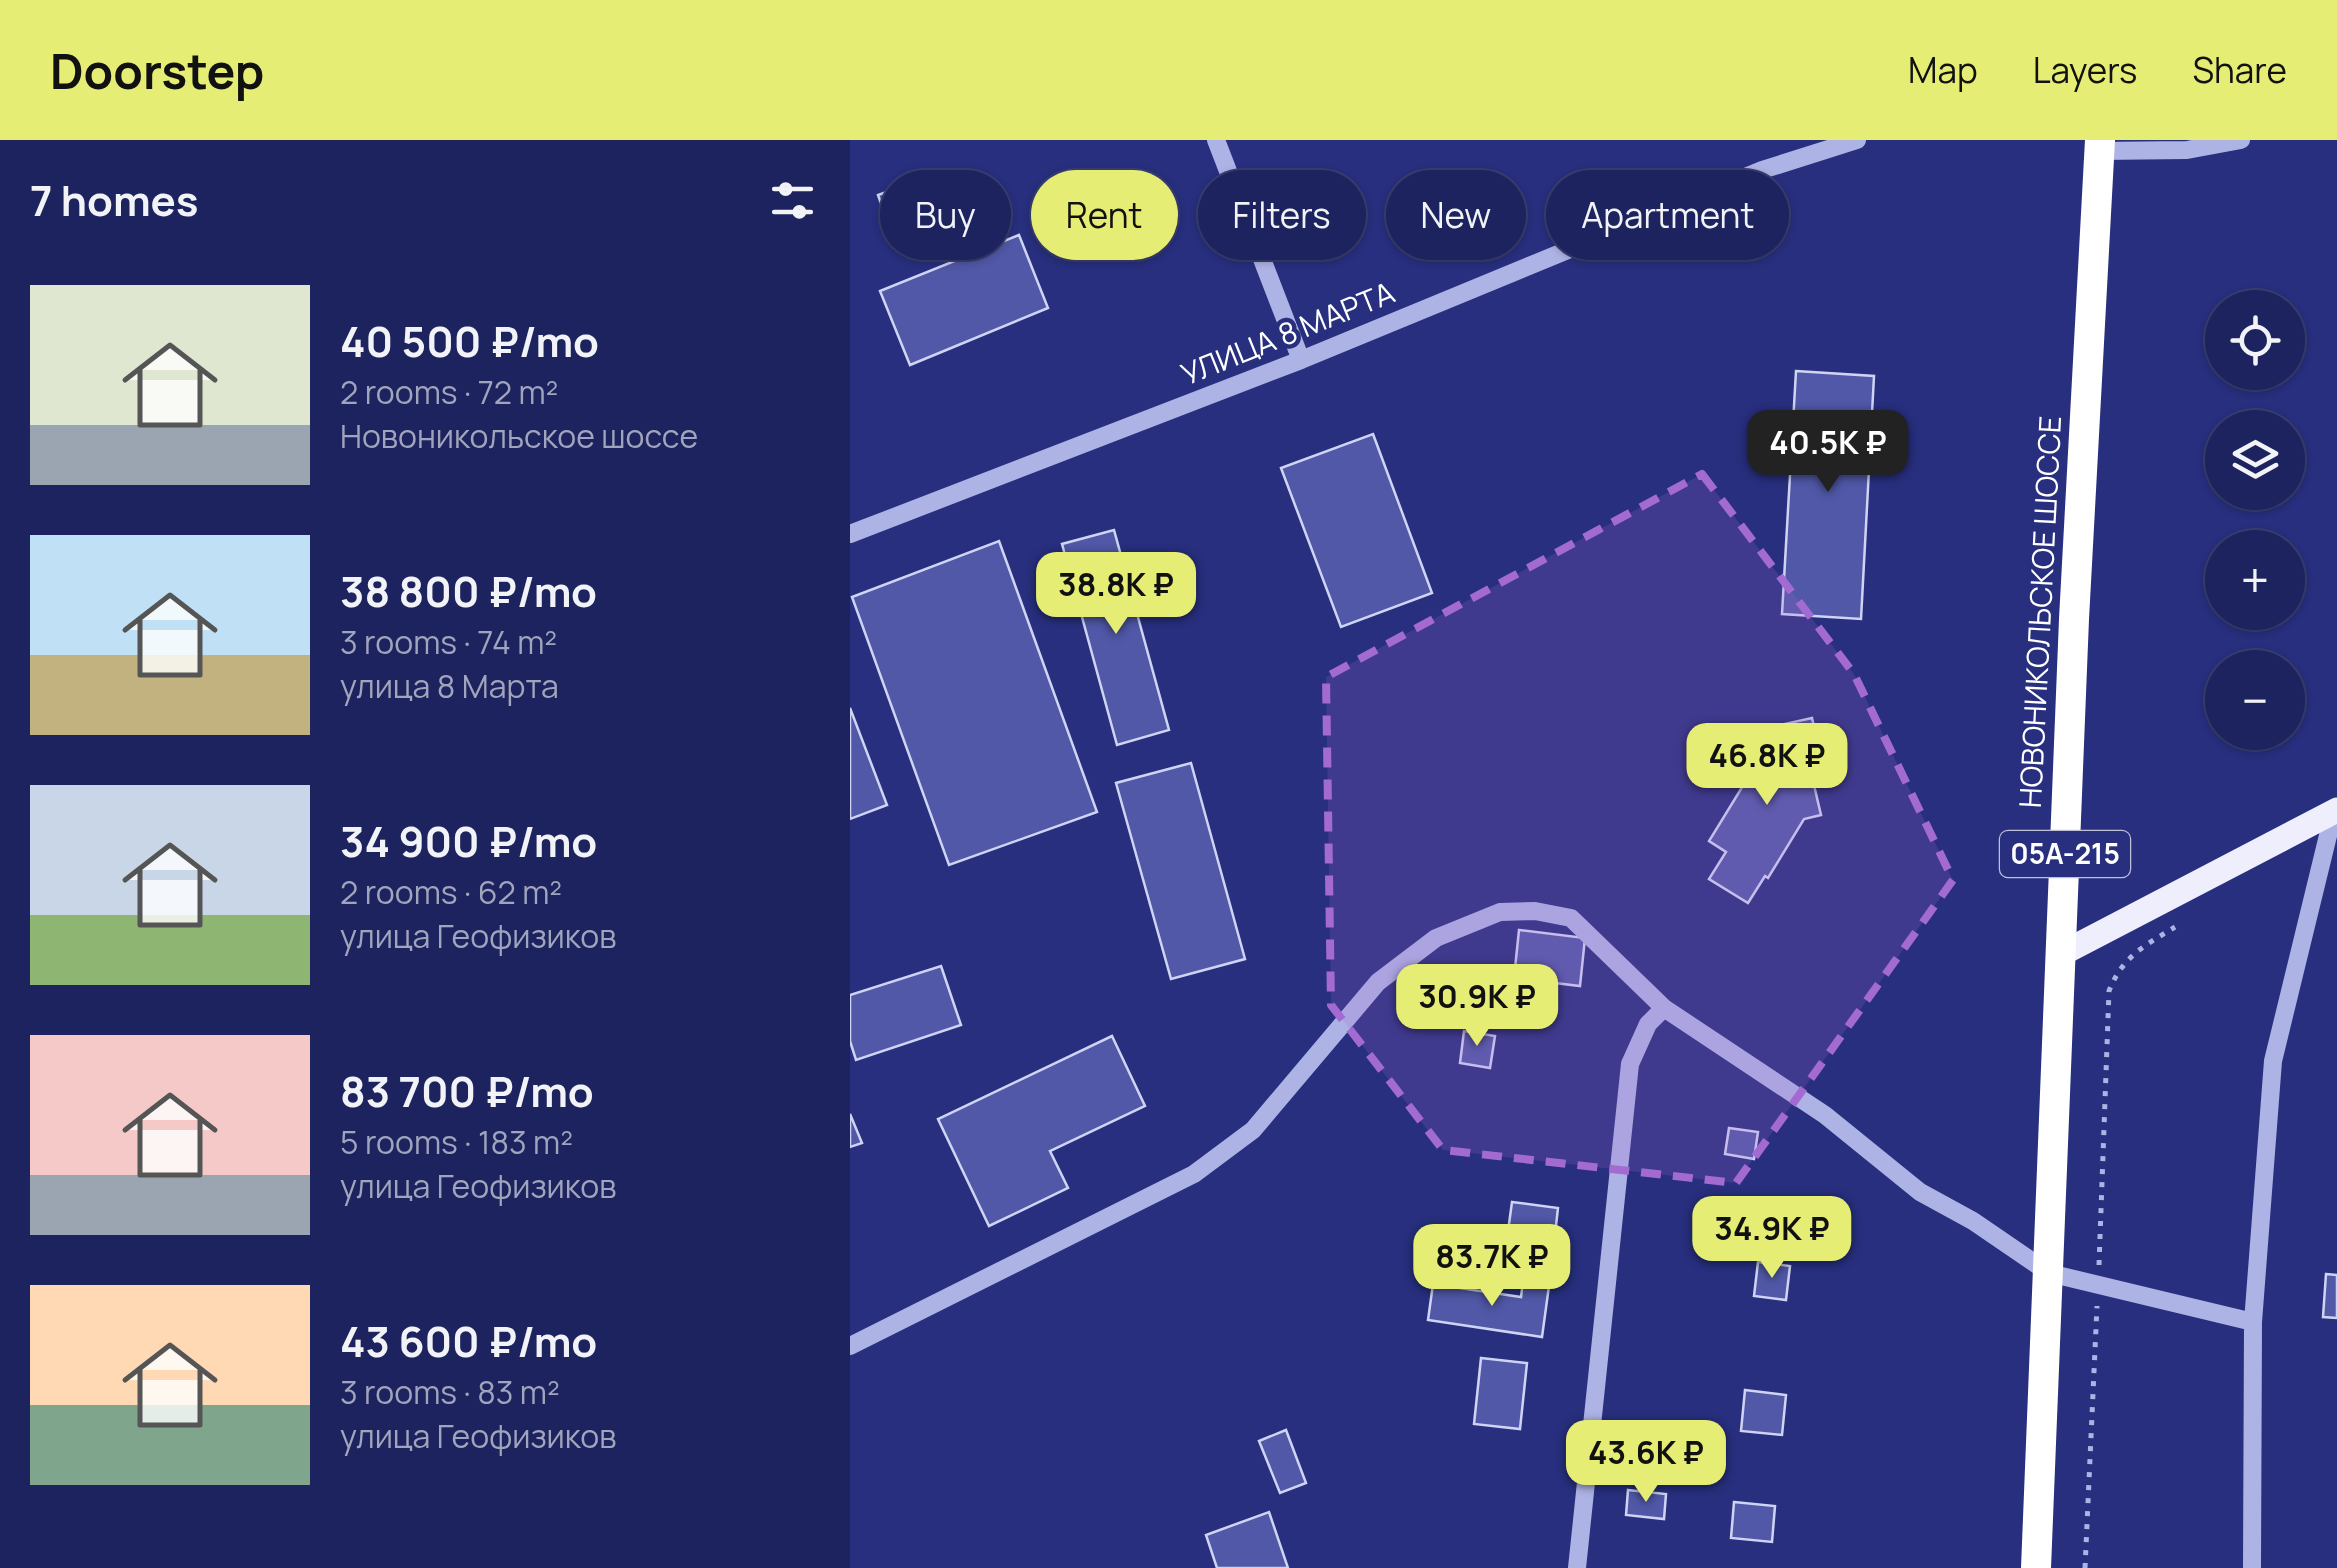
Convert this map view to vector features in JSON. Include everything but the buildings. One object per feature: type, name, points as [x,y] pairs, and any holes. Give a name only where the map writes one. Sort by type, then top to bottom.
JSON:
[{"type":"highway","name":"НОВОНИКОЛЬСКОЕ ШОССЕ","points":[[2036,1568],[2074,619],[2100,145]]},
{"type":"main road","points":[[2061,954],[2336,810]]},
{"type":"street","points":[[1216,140],[1300,360]]},
{"type":"street","name":"УЛИЦА 8 МАРТА","points":[[850,534],[1300,360],[1762,170],[1857,140]]},
{"type":"street","points":[[2100,145],[2187,150],[2241,140]]},
{"type":"street","points":[[2252,1568],[2253,1322],[2273,1060],[2336,810]]},
{"type":"street","points":[[850,1346],[1194,1174],[1253,1130],[1378,982],[1436,938],[1500,912],[1571,918],[1664,1008],[1825,1115],[1920,1192],[1974,1221],[2049,1273],[2253,1322]]},
{"type":"street","points":[[1577,1568],[1630,1064],[1648,1024],[1664,1008]]},
{"type":"path","points":[[2084,1568],[2109,991],[2118,970],[2144,946],[2177,926]]},
{"type":"highlighted area","points":[[1702,474],[1854,674],[1953,880],[1736,1183],[1443,1150],[1331,1005],[1326,677]]}]
